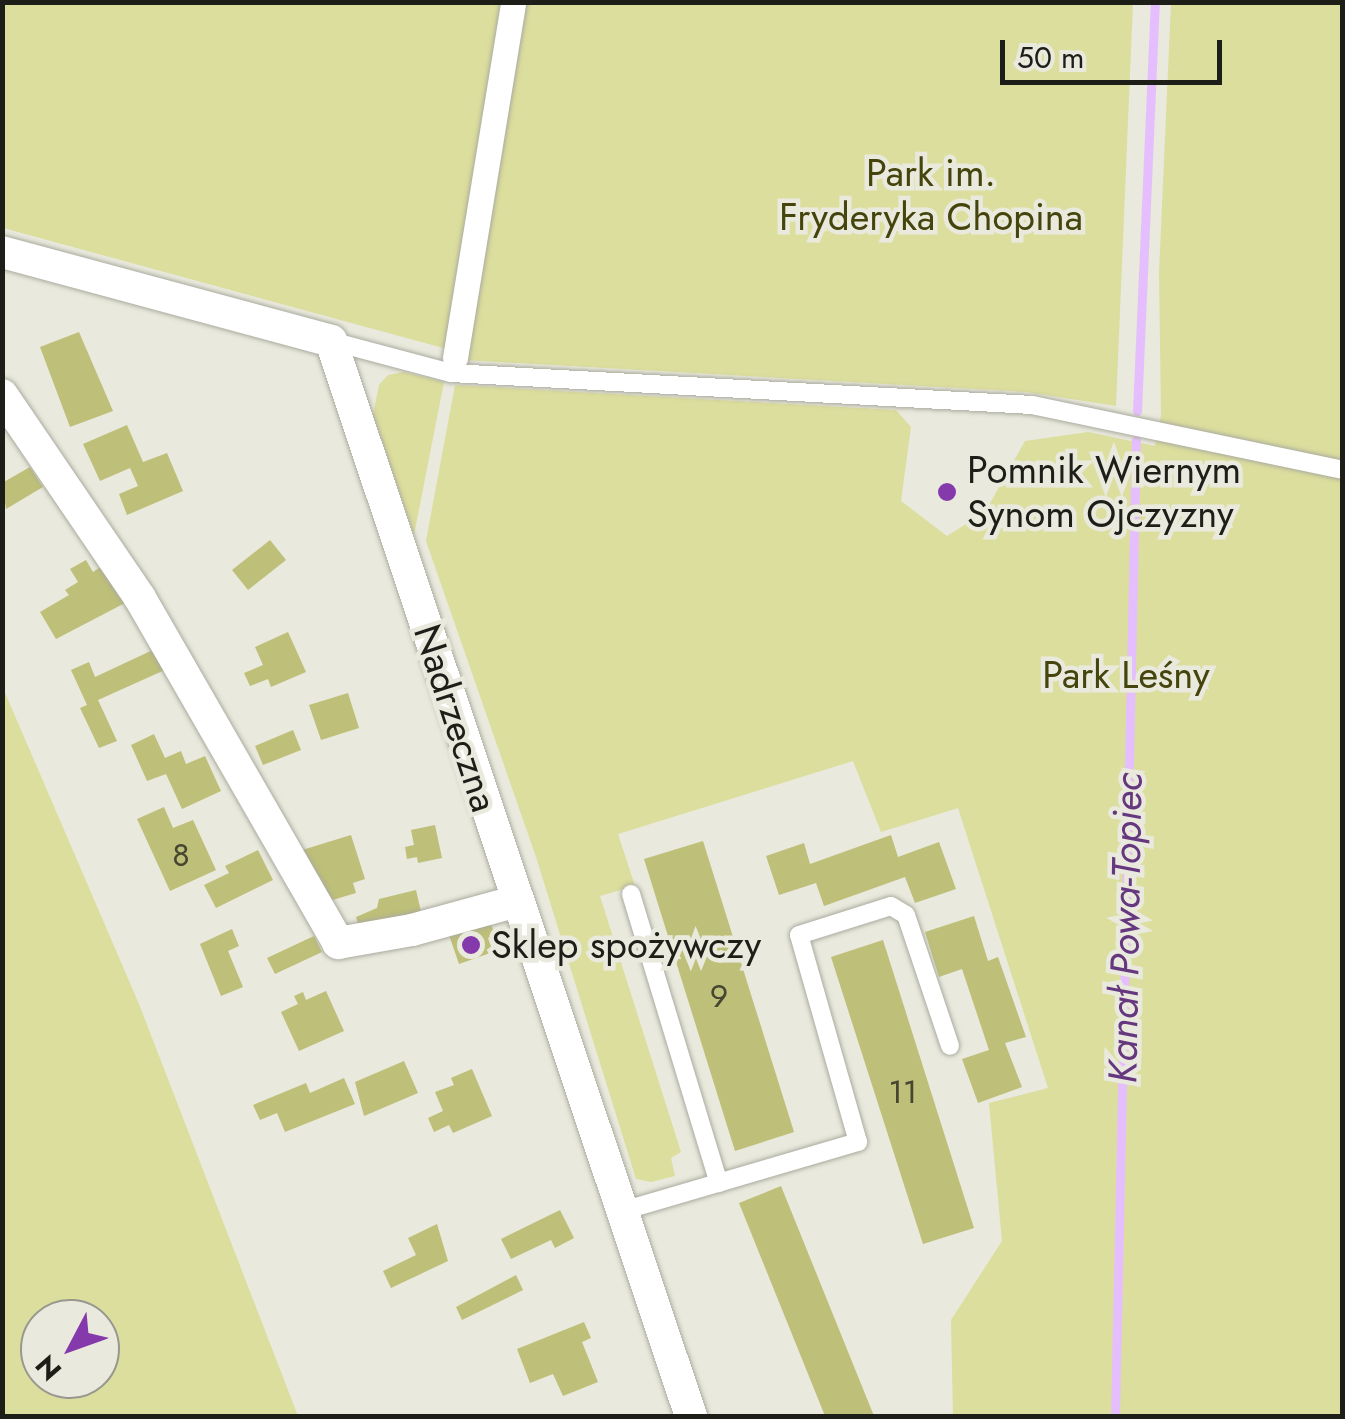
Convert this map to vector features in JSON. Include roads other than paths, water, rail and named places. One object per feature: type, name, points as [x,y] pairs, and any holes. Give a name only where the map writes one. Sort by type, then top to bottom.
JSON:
[{"type":"street","points":[[455,358],[513,2]]},
{"type":"street","points":[[2,252],[331,341]]},
{"type":"street","name":"Nadrzeczna","points":[[331,341],[690,1416]]},
{"type":"street","points":[[2,395],[140,598],[338,943],[412,930],[517,901]]},
{"type":"lane","points":[[331,341],[451,373],[1032,405],[1342,470]]},
{"type":"lane","points":[[631,894],[719,1182]]},
{"type":"lane","points":[[622,1211],[858,1142],[798,935],[891,906],[906,915],[950,1046]]},
{"type":"waterway","name":"Kanał Powa-Topiec","points":[[1137,411],[1155,2]]},
{"type":"waterway","name":"Kanał Powa-Topiec","points":[[1115,1416],[1136,440]]},
{"type":"place","name":"Pomnik Wiernym Synom Ojczyzny","points":[[947,492]]},
{"type":"place","name":"Sklep spożywczy","points":[[471,945]]},
{"type":"park label","name":"Park im. Fryderyka Chopina","points":[[931,195]]},
{"type":"park label","name":"Park Leśny","points":[[1126,675]]}]
